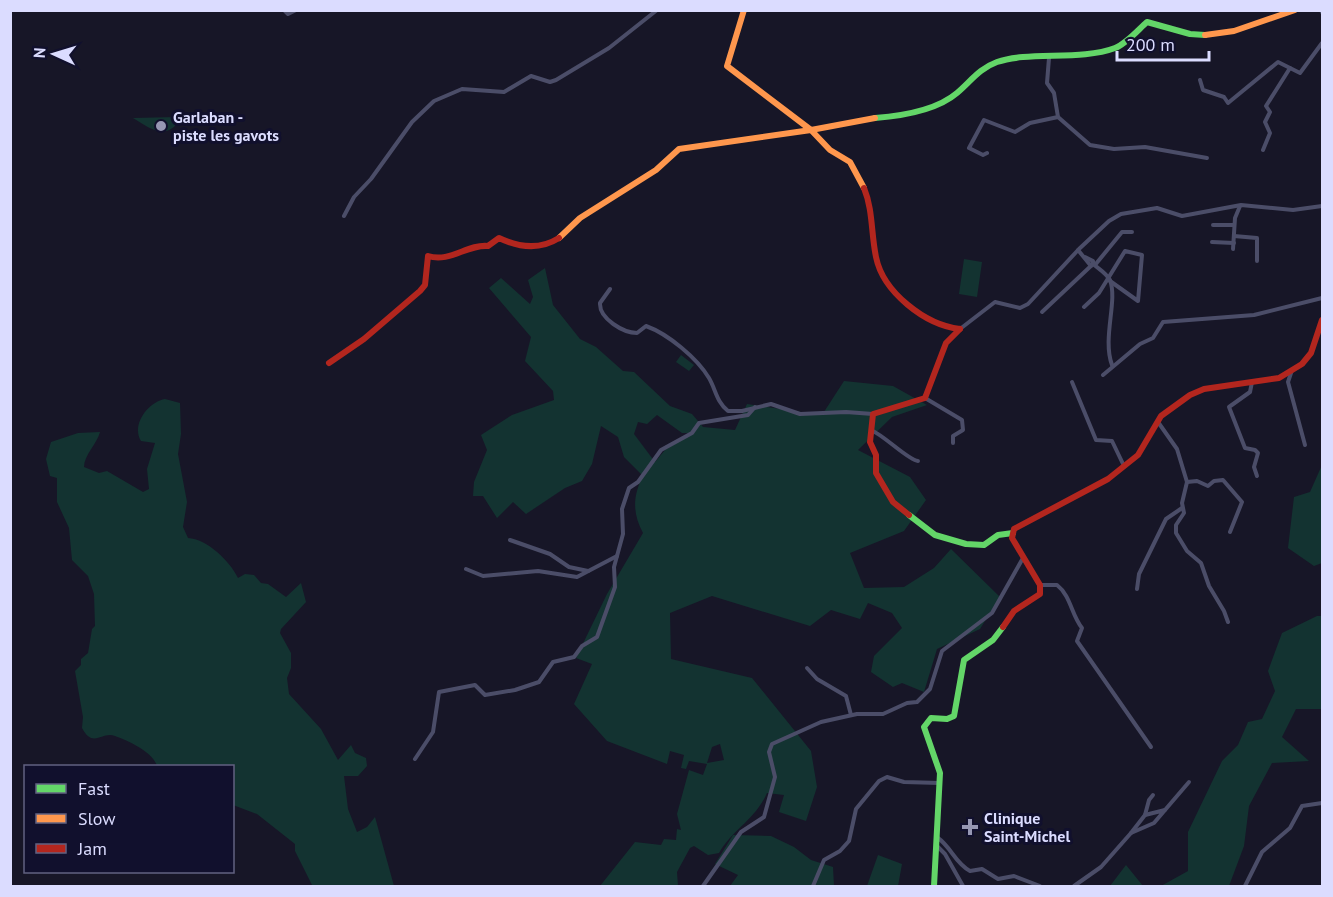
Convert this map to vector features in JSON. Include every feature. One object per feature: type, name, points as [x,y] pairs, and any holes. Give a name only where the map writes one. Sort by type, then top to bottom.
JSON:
[{"type":"street","points":[[284,10],[288,14],[297,10]]},
{"type":"street","points":[[344,216],[354,197],[371,179],[412,122],[435,101],[462,89],[504,92],[531,76],[550,81],[555,80],[609,48],[657,10]]},
{"type":"street","points":[[744,10],[727,66],[811,130],[830,150],[850,162],[865,190],[872,214],[876,259],[901,300],[925,318],[943,327],[960,329]]},
{"type":"street","points":[[329,363],[366,339],[420,291],[425,285],[428,256],[440,260],[454,253],[472,251],[478,245],[488,246],[499,238],[512,244],[544,247],[559,238],[580,218],[656,170],[679,150],[811,130],[857,119],[883,117],[935,106],[956,94],[974,75],[996,62],[1020,58],[1049,58],[1116,48],[1147,22],[1185,33],[1208,35],[1244,28],[1295,10]]},
{"type":"street","points":[[1200,80],[1203,90],[1224,97],[1228,103],[1278,62],[1300,73],[1323,43]]},
{"type":"street","points":[[1049,58],[1047,83],[1054,93],[1058,117],[1093,147],[1114,149],[1145,147],[1207,158]]},
{"type":"street","points":[[1263,150],[1270,133],[1265,122],[1270,112],[1266,105],[1290,68]]},
{"type":"street","points":[[987,153],[983,155],[969,148],[984,120],[1015,132],[1030,123],[1058,117]]},
{"type":"street","points":[[925,398],[946,343],[960,329],[995,302],[1024,307],[1109,221],[1121,214],[1157,208],[1185,216],[1241,205],[1293,210],[1323,206]]},
{"type":"street","points":[[1233,249],[1236,213],[1241,205]]},
{"type":"street","points":[[1214,225],[1234,225]]},
{"type":"street","points":[[1042,312],[1093,264],[1122,232],[1132,232]]},
{"type":"street","points":[[1234,236],[1263,237]]},
{"type":"street","points":[[1256,237],[1257,261]]},
{"type":"street","points":[[1212,243],[1233,243]]},
{"type":"street","points":[[1079,251],[1109,279],[1138,301],[1142,255],[1125,251],[1109,279],[1100,293],[1084,306]]},
{"type":"street","points":[[1109,279],[1112,292],[1107,329],[1112,365]]},
{"type":"street","points":[[610,289],[600,309],[611,321],[619,328],[632,333],[646,326],[667,335],[708,377],[717,398],[728,411],[779,405],[800,414],[859,412],[873,414],[925,398],[962,420],[963,430],[952,436],[953,443]]},
{"type":"street","points":[[1103,375],[1140,344],[1153,338],[1163,322],[1254,315],[1323,298]]},
{"type":"street","points":[[873,414],[871,447],[876,455],[876,473],[889,497],[934,535],[972,545],[984,545],[998,535],[1013,533],[1025,522],[1099,485],[1138,455],[1158,421],[1168,409],[1198,391],[1279,378],[1292,370],[1311,354],[1323,320]]},
{"type":"street","points":[[1292,370],[1288,382],[1305,445]]},
{"type":"street","points":[[1072,382],[1096,440],[1112,441],[1124,466]]},
{"type":"street","points":[[1252,382],[1250,392],[1229,407],[1245,448],[1258,453],[1254,467],[1257,476]]},
{"type":"street","points":[[415,759],[433,732],[439,692],[475,685],[485,695],[515,690],[538,682],[553,662],[574,657],[582,646],[597,637],[615,586],[615,567],[623,534],[622,509],[629,488],[644,474],[655,456],[669,443],[692,433],[699,423],[748,415],[755,407]]},
{"type":"street","points":[[1158,421],[1177,449],[1188,482],[1182,508],[1184,513],[1176,525],[1176,533],[1187,551],[1201,563],[1209,586],[1224,610],[1227,622]]},
{"type":"street","points":[[871,429],[896,445],[911,460],[918,461]]},
{"type":"street","points":[[1188,482],[1197,481],[1208,486],[1218,479],[1223,480],[1242,502],[1230,532]]},
{"type":"street","points":[[1137,590],[1139,574],[1166,519],[1182,508]]},
{"type":"street","points":[[934,886],[941,783],[939,765],[924,731],[925,723],[931,718],[947,719],[954,716],[964,660],[993,640],[1020,606],[1037,598],[1040,585],[1023,558],[1013,533]]},
{"type":"street","points":[[510,540],[550,554],[569,567],[589,571]]},
{"type":"street","points":[[466,569],[483,576],[538,571],[577,577],[618,556]]},
{"type":"street","points":[[704,886],[741,832],[764,817],[775,777],[770,752],[772,744],[805,728],[851,715],[884,714],[907,703],[917,702],[925,695],[935,678],[942,651],[992,613],[1023,558]]},
{"type":"street","points":[[1040,585],[1051,583],[1066,594],[1073,616],[1082,628],[1077,641],[1150,747]]},
{"type":"street","points":[[807,668],[817,679],[846,696],[851,715]]},
{"type":"street","points":[[813,886],[824,860],[846,846],[852,834],[856,809],[879,781],[886,777],[904,782],[941,783]]},
{"type":"street","points":[[1131,833],[1154,824],[1189,782]]},
{"type":"street","points":[[1074,886],[1101,867],[1131,833],[1145,815],[1147,805],[1153,795]]},
{"type":"street","points":[[1245,886],[1262,852],[1290,828],[1302,806],[1323,803]]},
{"type":"street","points":[[1145,815],[1165,810]]},
{"type":"street","points":[[938,838],[945,842],[955,858],[970,871],[982,869],[998,879],[1014,876],[1040,886]]},
{"type":"street","points":[[937,849],[945,854],[963,886]]},
{"type":"green space","name":"Garlaban - piste les gavots","points":[[177,117],[178,122],[168,131],[150,128],[133,118]]},
{"type":"green space","points":[[964,259],[982,262],[977,297],[959,294]]},
{"type":"green space","points":[[545,268],[553,305],[580,339],[596,347],[623,371],[634,372],[670,406],[692,414],[703,427],[735,430],[747,404],[822,415],[844,381],[893,386],[927,405],[892,417],[858,450],[910,477],[926,500],[904,531],[850,553],[864,588],[904,587],[934,568],[951,549],[1000,597],[980,629],[937,649],[924,692],[902,683],[893,687],[871,672],[874,656],[902,628],[892,613],[868,603],[860,619],[831,610],[810,626],[712,596],[670,613],[671,659],[752,678],[811,751],[817,787],[806,821],[779,812],[784,795],[767,793],[750,818],[719,853],[708,855],[694,846],[690,848],[677,872],[678,886],[600,886],[635,842],[661,845],[664,839],[676,840],[677,829],[681,830],[677,814],[689,770],[703,775],[707,764],[689,761],[686,769],[681,768],[684,755],[670,751],[667,764],[607,741],[574,704],[592,664],[576,658],[607,594],[643,533],[639,526],[635,504],[637,490],[643,476],[624,457],[618,437],[601,426],[592,464],[582,481],[565,488],[526,514],[513,502],[497,518],[483,496],[473,496],[474,482],[487,450],[481,435],[512,415],[554,400],[553,391],[525,361],[531,337],[489,288],[501,278],[530,304],[533,297],[528,280]],"holes":[[[657,415],[682,433],[692,433],[665,450],[655,462],[634,434],[638,422],[647,424]],[[720,744],[724,760],[707,763],[712,747]]]},
{"type":"green space","points":[[681,355],[694,365],[689,371],[676,362]]},
{"type":"green space","points":[[165,399],[180,403],[181,434],[178,454],[187,502],[183,527],[188,538],[203,542],[217,552],[238,578],[245,574],[254,575],[261,583],[268,584],[286,597],[301,583],[306,602],[281,629],[280,633],[291,653],[291,668],[287,678],[289,694],[321,729],[338,760],[351,745],[355,753],[366,758],[367,766],[358,776],[344,776],[348,809],[357,832],[367,827],[375,817],[394,886],[312,885],[295,851],[295,844],[257,814],[234,805],[234,765],[157,765],[146,752],[121,738],[110,735],[90,737],[82,728],[83,717],[75,671],[81,665],[81,659],[88,653],[92,629],[95,626],[94,594],[88,576],[72,560],[69,528],[57,502],[57,478],[50,476],[46,459],[51,442],[78,433],[100,432],[86,458],[84,467],[99,473],[107,471],[143,492],[149,489],[147,469],[155,443],[141,441],[138,428],[147,409]]},
{"type":"green space","points":[[1322,465],[1322,563],[1314,566],[1288,548],[1294,497],[1310,492]]},
{"type":"green space","points":[[1317,616],[1322,616],[1322,709],[1296,709],[1282,737],[1309,761],[1272,763],[1249,806],[1244,846],[1229,886],[1161,886],[1188,871],[1188,832],[1222,761],[1238,745],[1248,722],[1262,719],[1275,691],[1268,671],[1282,633]]},
{"type":"green space","points":[[733,835],[771,836],[794,847],[811,860],[833,867],[834,886],[730,886],[738,875],[715,864]]},
{"type":"green space","points":[[878,855],[902,864],[898,886],[867,886]]},
{"type":"green space","points":[[1126,865],[1143,886],[1110,886]]},
{"type":"traffic: fast","points":[[875,118],[907,114],[939,104],[957,93],[985,68],[997,62],[1024,57],[1087,54],[1115,48],[1128,40],[1147,22],[1190,34],[1205,35]]},
{"type":"traffic: fast","points":[[909,515],[935,535],[966,544],[984,545],[998,535],[1013,533]]},
{"type":"traffic: fast","points":[[934,886],[940,773],[924,727],[931,718],[947,719],[954,716],[964,660],[993,640],[1003,627]]},
{"type":"traffic: slow","points":[[744,10],[727,66],[811,130],[830,150],[850,162],[864,188]]},
{"type":"traffic: slow","points":[[1205,35],[1234,31],[1295,10]]},
{"type":"traffic: slow","points":[[559,238],[580,218],[656,170],[679,149],[811,130],[875,118]]},
{"type":"traffic: jam","points":[[864,188],[869,205],[876,257],[887,282],[896,294],[920,314],[933,321],[960,329]]},
{"type":"traffic: jam","points":[[329,363],[364,339],[420,291],[425,285],[428,256],[444,257],[480,246],[488,246],[499,238],[522,246],[537,246],[559,238]]},
{"type":"traffic: jam","points":[[1003,627],[1014,611],[1040,594],[1040,585],[1012,538],[1014,529],[1108,479],[1138,455],[1161,416],[1190,395],[1204,389],[1279,378],[1302,364],[1311,353],[1322,320]]},
{"type":"traffic: jam","points":[[909,515],[893,502],[876,473],[876,455],[870,442],[873,414],[925,398],[946,343],[960,329]]},
{"type":"place","name":"Garlaban - piste les gavots","points":[[161,126]]},
{"type":"place","name":"Clinique Saint-Michel","points":[[970,827]]}]
